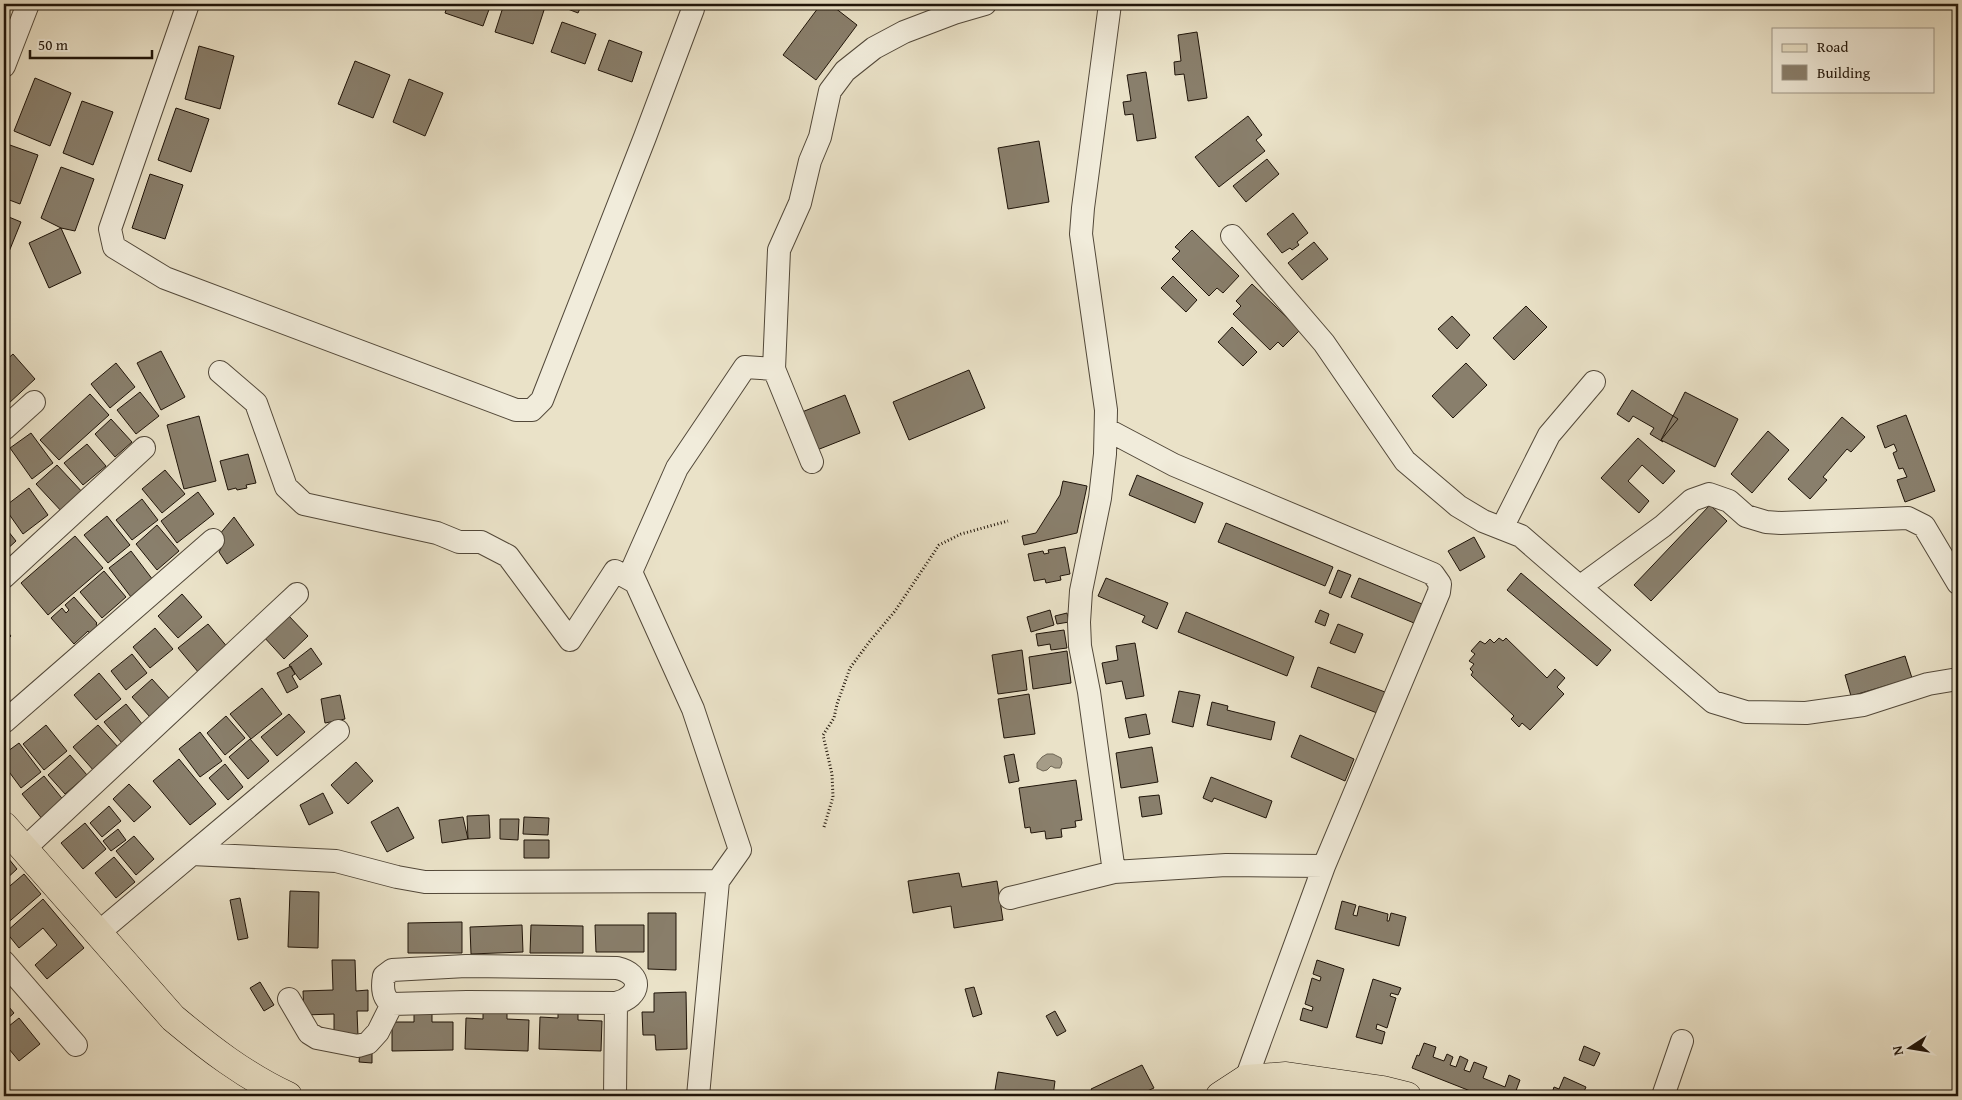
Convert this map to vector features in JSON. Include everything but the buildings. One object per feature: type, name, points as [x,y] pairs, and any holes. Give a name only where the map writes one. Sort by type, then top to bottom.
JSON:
[{"type":"main road","points":[[4,826],[173,1018],[244,1074],[288,1096]]},
{"type":"main road","points":[[1231,1091],[1286,1076],[1383,1090],[1407,1096]]},
{"type":"street","points":[[4,66],[28,4]]},
{"type":"street","points":[[188,4],[110,229],[114,247],[165,278],[516,410],[532,410],[542,400],[549,383],[649,128],[693,8],[692,4]]},
{"type":"street","points":[[812,462],[774,369],[779,250],[800,203],[810,161],[820,137],[830,91],[845,70],[874,48],[904,32],[954,13],[985,4]]},
{"type":"street","points":[[1110,4],[1081,234],[1106,410],[1105,454],[1100,498],[1081,592],[1078,622],[1114,872]]},
{"type":"street","points":[[1232,236],[1324,343],[1405,461],[1458,506],[1483,521],[1521,536],[1713,702],[1746,712],[1806,713],[1863,705],[1928,684],[1958,680]]},
{"type":"street","points":[[698,1096],[718,881],[740,850],[693,709],[630,572],[678,468],[745,367],[774,369]]},
{"type":"street","points":[[220,372],[256,402],[286,487],[304,504],[437,533],[459,542],[481,542],[508,556],[570,640],[615,571],[635,582]]},
{"type":"street","points":[[1502,528],[1549,435],[1594,382]]},
{"type":"street","points":[[4,429],[34,402]]},
{"type":"street","points":[[1106,429],[1174,465],[1433,574],[1440,584],[1439,592],[1231,1091]]},
{"type":"street","points":[[4,577],[144,448]]},
{"type":"street","points":[[1581,586],[1626,554],[1692,500],[1709,494],[1729,501],[1746,516],[1766,522],[1908,518],[1924,526],[1958,583]]},
{"type":"street","points":[[4,722],[213,540]]},
{"type":"street","points":[[24,849],[296,594]]},
{"type":"street","points":[[98,933],[338,731]]},
{"type":"street","points":[[192,854],[336,861],[397,877],[425,882],[718,881]]},
{"type":"street","points":[[1010,898],[1114,872],[1226,865],[1324,866]]},
{"type":"street","points":[[4,962],[76,1045]]},
{"type":"street","points":[[466,966],[617,968],[625,970],[633,976],[636,989],[630,998],[616,1004],[467,1002],[392,1004],[387,1000],[382,988],[384,976],[392,970],[466,966]]},
{"type":"street","points":[[289,999],[308,1033],[317,1038],[358,1046],[368,1043],[378,1032],[392,1004]]},
{"type":"street","points":[[615,1096],[616,1004]]},
{"type":"street","points":[[1663,1096],[1682,1041]]},
{"type":"path","points":[[824,827],[833,797],[832,774],[823,735],[834,718],[850,668],[895,611],[940,545],[961,534],[1008,521]]},
{"type":"shaded area","points":[[1047,754],[1053,754],[1061,758],[1060,768],[1051,766],[1043,771],[1037,768],[1037,763]]}]
